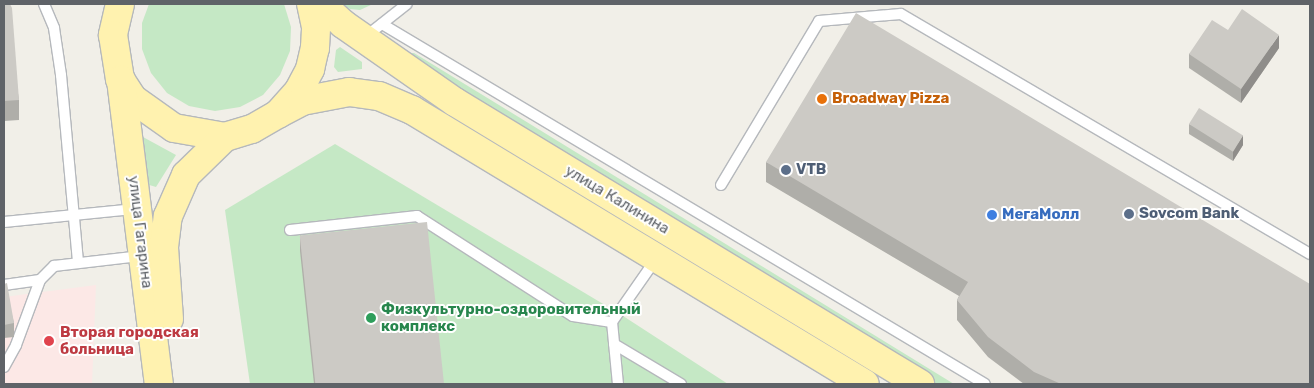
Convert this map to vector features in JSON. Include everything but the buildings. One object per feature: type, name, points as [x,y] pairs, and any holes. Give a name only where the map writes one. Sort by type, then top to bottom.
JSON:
[{"type":"main road","points":[[104,4],[113,35]]},
{"type":"main road","points":[[113,35],[120,4]]},
{"type":"main road","points":[[278,114],[298,92],[310,69],[316,27],[311,4]]},
{"type":"main road","name":"улица Калинина","points":[[321,4],[373,31],[455,102],[920,384]]},
{"type":"main road","name":"улица Гагарина","points":[[113,35],[159,384]]},
{"type":"main road","points":[[120,79],[133,99],[174,128],[225,137]]},
{"type":"main road","name":"улица Калинина","points":[[225,137],[252,129],[302,101],[326,94],[380,96],[412,110],[865,384]]},
{"type":"main road","name":"улица Гагарина","points":[[177,384],[166,293],[164,247],[168,216],[186,175],[225,137]]},
{"type":"lane","points":[[44,4],[54,28],[61,75],[78,262]]},
{"type":"lane","points":[[407,4],[373,31],[985,384]]},
{"type":"lane","points":[[721,185],[819,21],[901,14],[1310,254]]},
{"type":"lane","points":[[4,222],[136,209]]},
{"type":"lane","points":[[290,230],[417,216],[573,316],[612,322]]},
{"type":"lane","points":[[4,367],[16,345],[40,280],[54,266],[142,256]]},
{"type":"lane","points":[[618,384],[612,322],[657,257]]},
{"type":"lane","points":[[4,285],[40,280]]},
{"type":"lane","points":[[614,344],[681,384]]},
{"type":"shaded area","name":"Вторая городская больница","points":[[96,285],[92,384],[4,384],[4,297]]},
{"type":"green space","points":[[149,4],[284,4],[291,27],[290,51],[280,75],[263,95],[240,107],[215,111],[189,106],[167,93],[151,73],[142,49],[142,23]]},
{"type":"green space","points":[[343,4],[373,4],[360,10],[350,9]]},
{"type":"green space","points":[[340,47],[362,62],[362,69],[338,72],[334,67],[336,50]]},
{"type":"green space","points":[[407,53],[414,53],[954,384],[932,384],[408,62]]},
{"type":"green space","points":[[143,137],[176,155],[156,187],[146,184]]},
{"type":"green space","points":[[335,144],[620,314],[728,384],[250,384],[225,210]]},
{"type":"place","name":"Broadway Pizza","points":[[822,99]]},
{"type":"place","name":"VTB","points":[[786,170]]},
{"type":"place","name":"Sovcom Bank","points":[[1129,214]]},
{"type":"place","name":"МегаМолл","points":[[992,215]]},
{"type":"place","name":"Физкультурно-оздоровительный комплекс","points":[[371,318]]},
{"type":"place","name":"Вторая городская больница","points":[[49,341]]}]
